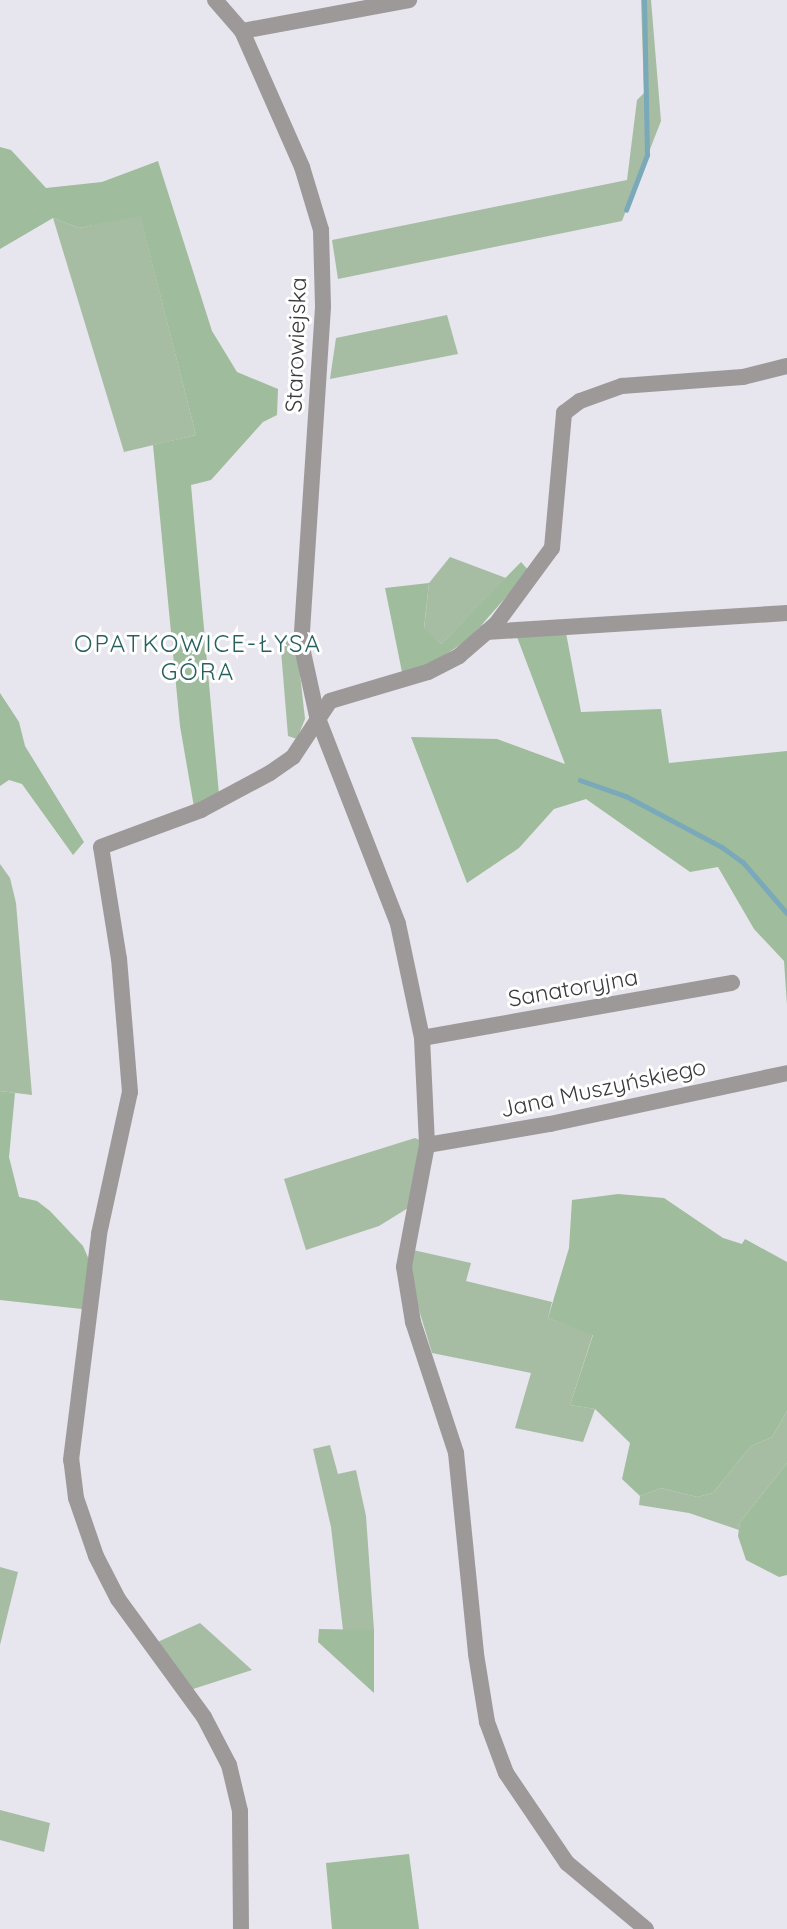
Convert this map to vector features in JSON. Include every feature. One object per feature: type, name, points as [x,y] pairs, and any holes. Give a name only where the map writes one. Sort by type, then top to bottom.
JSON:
[{"type":"street","name":"Starowiejska","points":[[215,0],[242,31],[302,167],[321,230],[323,307],[301,643],[317,716],[398,924],[422,1038],[427,1145],[404,1267],[414,1322],[456,1453],[476,1654],[487,1722],[506,1773],[567,1863],[646,1929]]},
{"type":"street","points":[[242,31],[409,0]]},
{"type":"street","points":[[241,1929],[240,1811],[229,1765],[204,1717],[118,1600],[80,1509],[71,1460],[99,1234],[130,1092],[118,959],[101,847],[201,810],[271,773],[293,757],[317,716],[330,701],[428,672],[459,656],[486,632],[552,548],[564,413],[580,401],[622,386],[743,377],[787,366]]},
{"type":"street","points":[[486,632],[787,613]]},
{"type":"street","name":"Sanatoryjna","points":[[422,1038],[732,983]]},
{"type":"street","name":"Jana Muszyńskiego","points":[[427,1145],[550,1124],[787,1073]]},
{"type":"green space","points":[[641,0],[651,0],[661,121],[622,221],[338,279],[332,240],[627,180],[637,100],[644,93]]},
{"type":"green space","points":[[0,147],[11,150],[46,188],[102,182],[158,161],[212,331],[237,372],[278,389],[277,415],[263,422],[211,480],[191,485],[219,794],[194,807],[180,726],[153,445],[196,435],[140,216],[79,228],[53,218],[0,249]]},
{"type":"green space","points":[[140,215],[196,435],[124,452],[53,218],[79,228]]},
{"type":"green space","points":[[447,315],[458,354],[330,379],[336,338]]},
{"type":"green space","points":[[450,557],[506,578],[441,644],[424,629],[429,583]]},
{"type":"green space","points":[[521,562],[529,571],[471,637],[428,667],[403,677],[385,588],[429,583],[424,628],[441,644]]},
{"type":"green space","points":[[566,633],[581,712],[661,709],[669,763],[787,751],[787,1005],[784,961],[754,929],[718,867],[690,872],[586,799],[554,809],[519,848],[467,883],[411,737],[497,739],[565,764],[517,637]]},
{"type":"green space","points":[[280,638],[296,638],[305,719],[297,739],[288,736]]},
{"type":"green space","points":[[0,693],[19,722],[25,746],[84,842],[73,855],[22,784],[9,780],[0,786]]},
{"type":"green space","points":[[0,864],[10,878],[16,903],[32,1095],[0,1091]]},
{"type":"green space","points":[[0,1091],[15,1093],[9,1157],[19,1197],[37,1201],[50,1211],[83,1246],[90,1262],[82,1309],[0,1300]]},
{"type":"green space","points":[[415,1138],[422,1141],[408,1208],[379,1226],[306,1250],[284,1179]]},
{"type":"green space","points":[[618,1194],[664,1198],[723,1238],[742,1244],[745,1239],[787,1262],[787,1411],[772,1437],[751,1446],[713,1493],[697,1497],[661,1488],[640,1496],[622,1479],[630,1443],[595,1409],[570,1405],[593,1335],[548,1318],[569,1248],[572,1200]]},
{"type":"green space","points":[[413,1250],[471,1263],[466,1281],[552,1302],[548,1318],[593,1334],[570,1405],[595,1409],[583,1442],[515,1428],[531,1373],[432,1353],[410,1280]]},
{"type":"green space","points":[[787,1411],[787,1463],[740,1522],[739,1530],[689,1513],[639,1505],[640,1496],[661,1488],[697,1497],[713,1493],[751,1446],[772,1437]]},
{"type":"green space","points":[[330,1445],[338,1474],[356,1470],[366,1516],[374,1630],[343,1630],[331,1527],[313,1449]]},
{"type":"green space","points":[[787,1463],[787,1575],[779,1577],[746,1560],[738,1536],[740,1522]]},
{"type":"green space","points":[[0,1567],[18,1572],[0,1645]]},
{"type":"green space","points":[[200,1623],[252,1670],[190,1690],[153,1644]]},
{"type":"green space","points":[[319,1629],[374,1630],[374,1693],[318,1642]]},
{"type":"green space","points":[[0,1810],[50,1823],[44,1852],[0,1840]]},
{"type":"green space","points":[[409,1854],[419,1929],[332,1929],[326,1863]]},
{"type":"waterway","points":[[626,210],[647,155],[644,0]]},
{"type":"waterway","points":[[580,780],[626,796],[722,847],[743,862],[787,913]]},
{"type":"district","name":"OPATKOWICE-ŁYSA GÓRA","points":[[198,658]]}]
